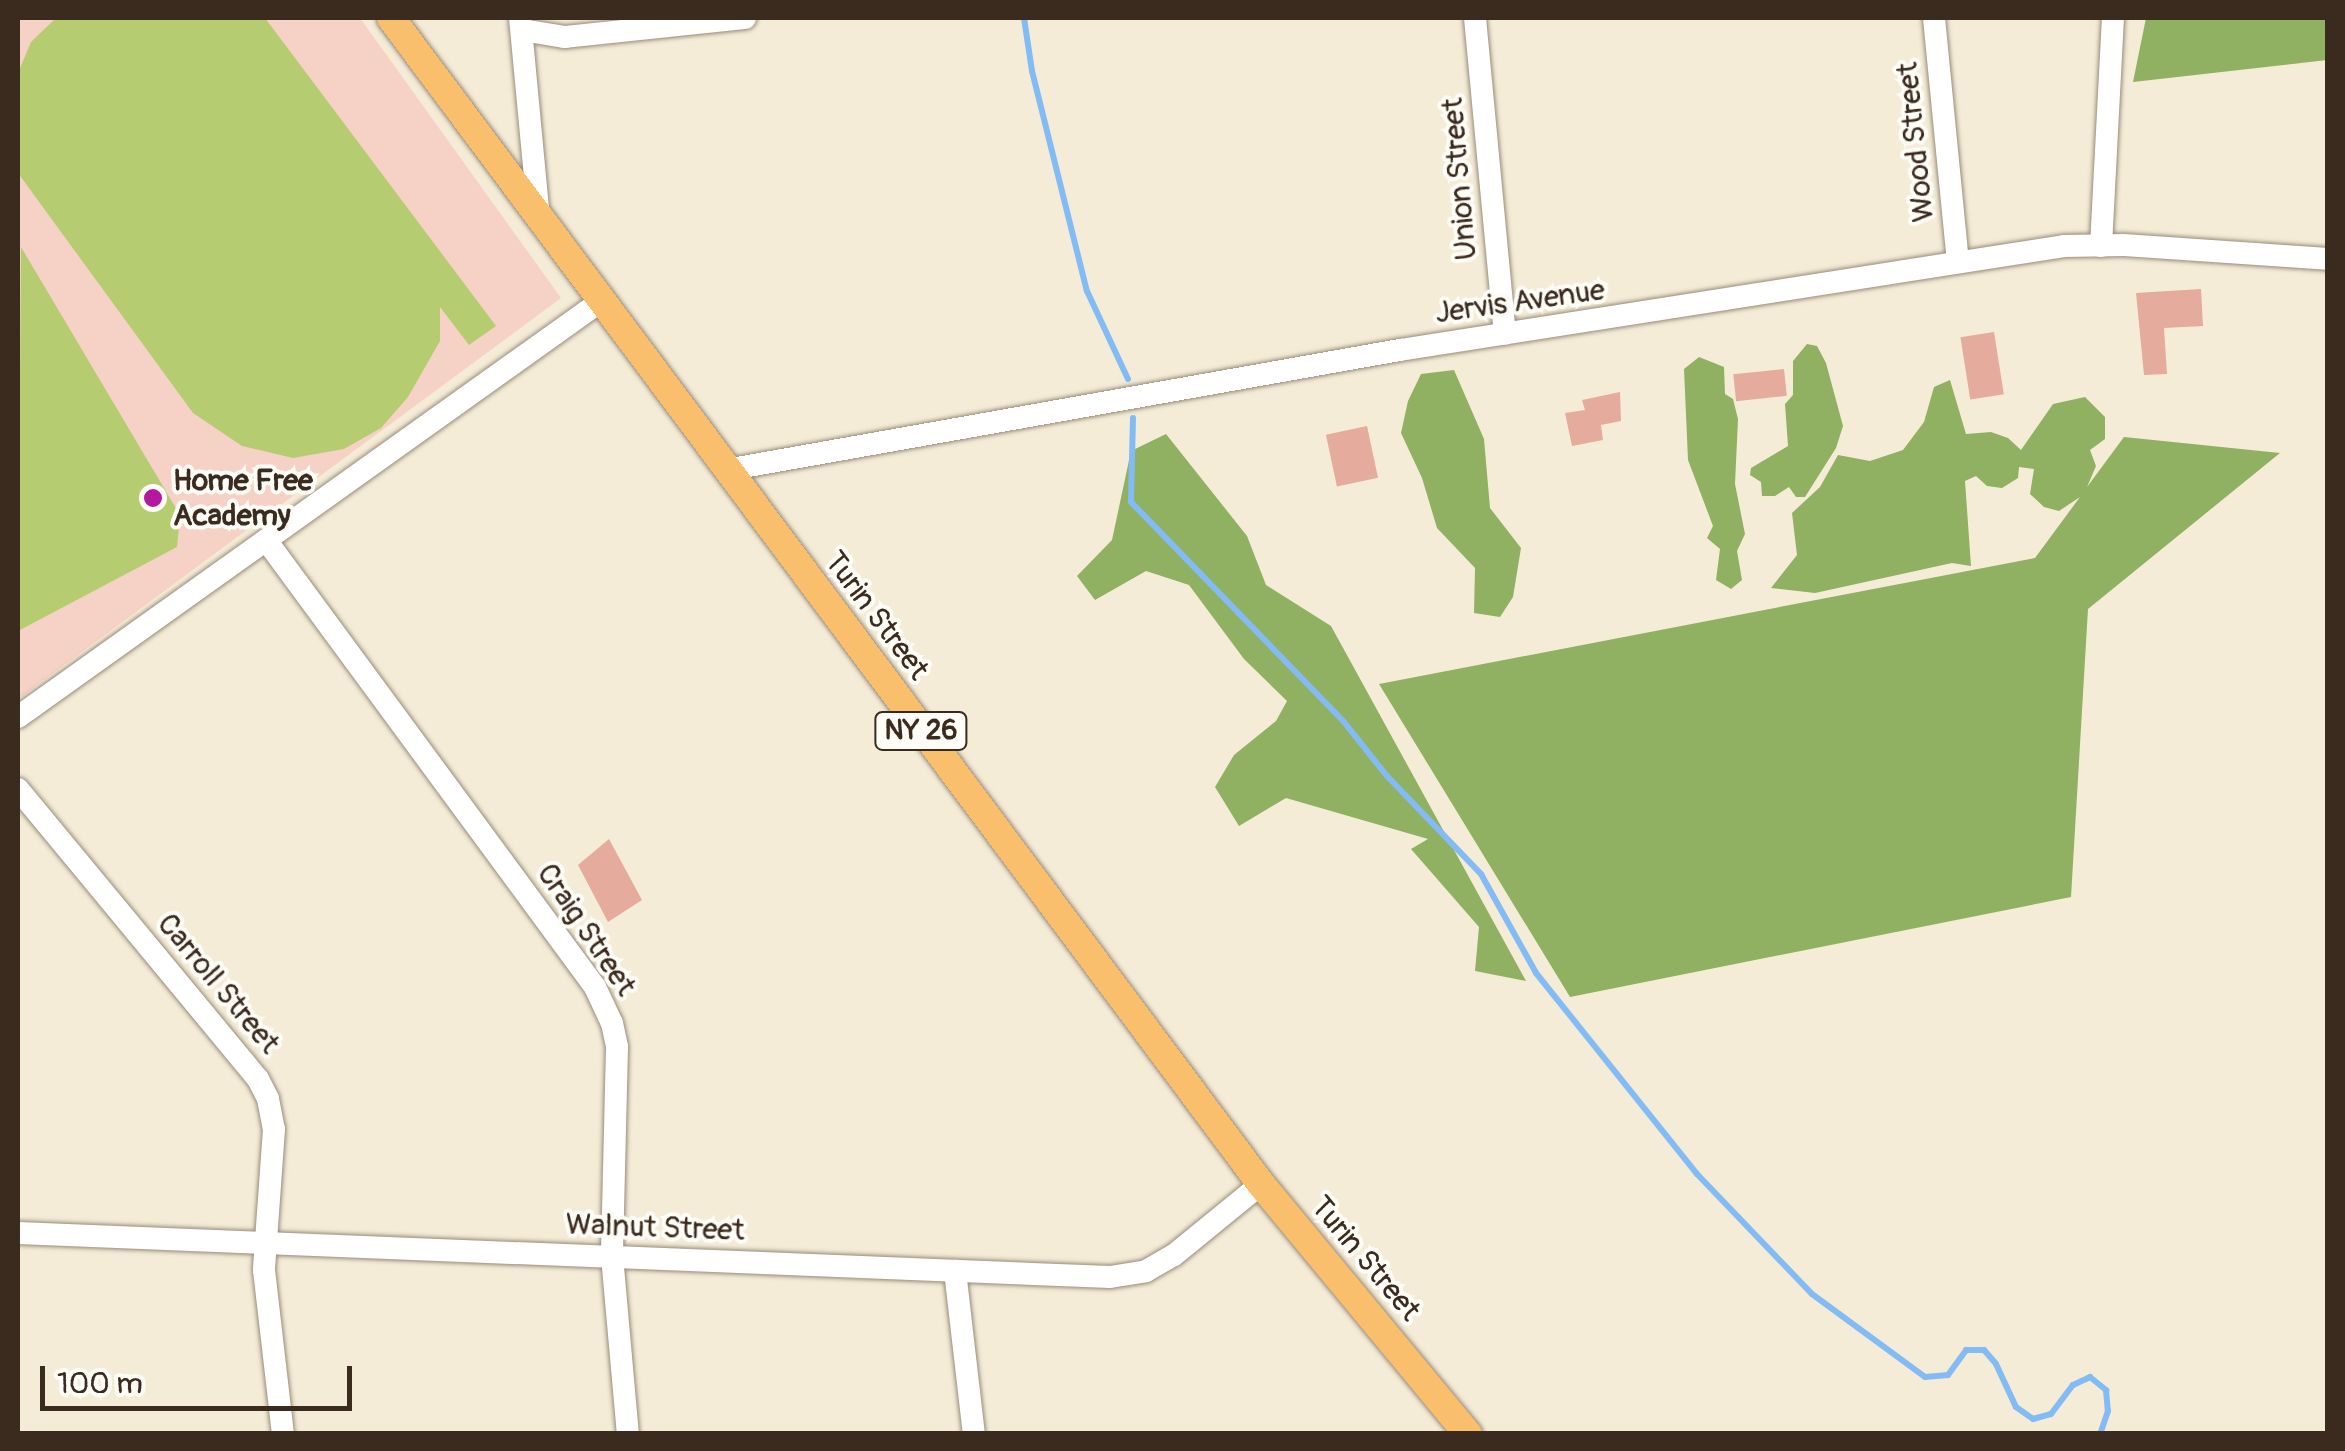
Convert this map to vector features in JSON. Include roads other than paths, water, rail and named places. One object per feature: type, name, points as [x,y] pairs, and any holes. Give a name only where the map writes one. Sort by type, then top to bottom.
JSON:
[{"type":"main road","name":"Turin Street","points":[[391,18],[1260,1184],[1468,1434]]},
{"type":"street","points":[[539,218],[521,24],[566,36],[745,18]]},
{"type":"street","name":"Union Street","points":[[1475,18],[1505,334]]},
{"type":"street","name":"Wood Street","points":[[1934,18],[1958,261]]},
{"type":"street","points":[[2100,246],[2113,18]]},
{"type":"street","name":"Jervis Avenue","points":[[726,470],[943,428],[1958,261],[2100,246],[2328,259]]},
{"type":"street","points":[[18,717],[601,301]]},
{"type":"street","name":"Craig Street","points":[[266,540],[595,987],[612,1023],[617,1047],[612,1256],[628,1434]]},
{"type":"street","name":"Carroll Street","points":[[18,789],[258,1079],[268,1099],[274,1129],[264,1270],[284,1434]]},
{"type":"street","name":"Walnut Street","points":[[18,1234],[1110,1276],[1146,1271],[1174,1255],[1260,1184]]},
{"type":"street","points":[[955,1271],[974,1434]]},
{"type":"waterway","points":[[1024,18],[1032,71],[1087,291],[1128,379]]},
{"type":"waterway","points":[[1133,418],[1131,502],[1344,722],[1387,776],[1481,874],[1536,973],[1697,1174],[1812,1294],[1925,1377],[1948,1375],[1966,1350],[1984,1350],[1996,1364],[2016,1407],[2033,1419],[2051,1414],[2073,1385],[2090,1377],[2106,1390],[2108,1411],[2100,1434]]},
{"type":"place","name":"Home Free Academy","points":[[153,498]]}]
